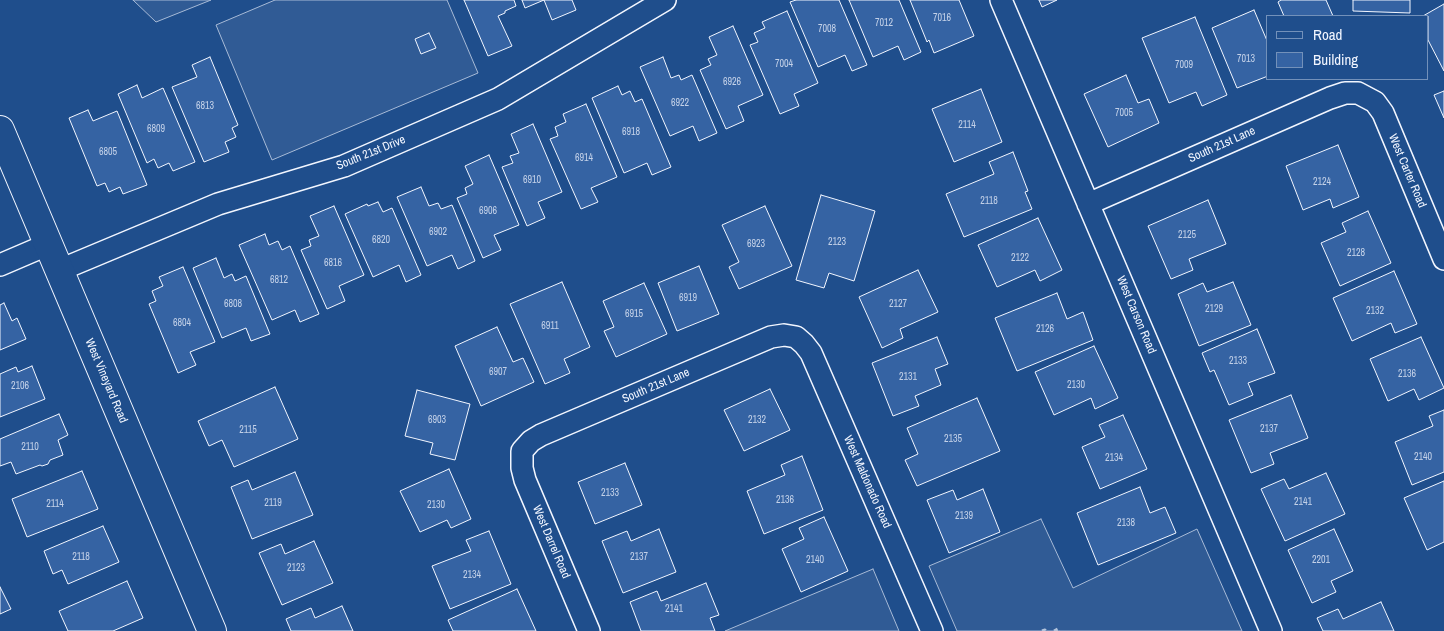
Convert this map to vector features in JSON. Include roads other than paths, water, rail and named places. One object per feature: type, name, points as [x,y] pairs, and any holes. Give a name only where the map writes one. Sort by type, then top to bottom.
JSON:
[{"type":"street","name":"South 21st Drive","points":[[60,270],[218,204],[344,166],[498,99],[665,0]]},
{"type":"street","name":"West Carson Road","points":[[1001,0],[1271,631]]},
{"type":"street","name":"South 21st Lane","points":[[1088,204],[1330,98],[1345,93],[1358,93]]},
{"type":"street","name":"West Carter Road","points":[[1358,93],[1375,102],[1383,113],[1444,259]]},
{"type":"street","name":"West Vineyard Road","points":[[0,130],[212,631]]},
{"type":"street","points":[[0,265],[49,244]]},
{"type":"street","name":"South 21st Lane","points":[[522,451],[530,442],[541,435],[772,337],[784,335],[796,337]]},
{"type":"street","name":"West Maldonado Road","points":[[796,337],[811,353],[932,631]]},
{"type":"street","name":"West Darrel Road","points":[[522,451],[524,480],[589,631]]}]
